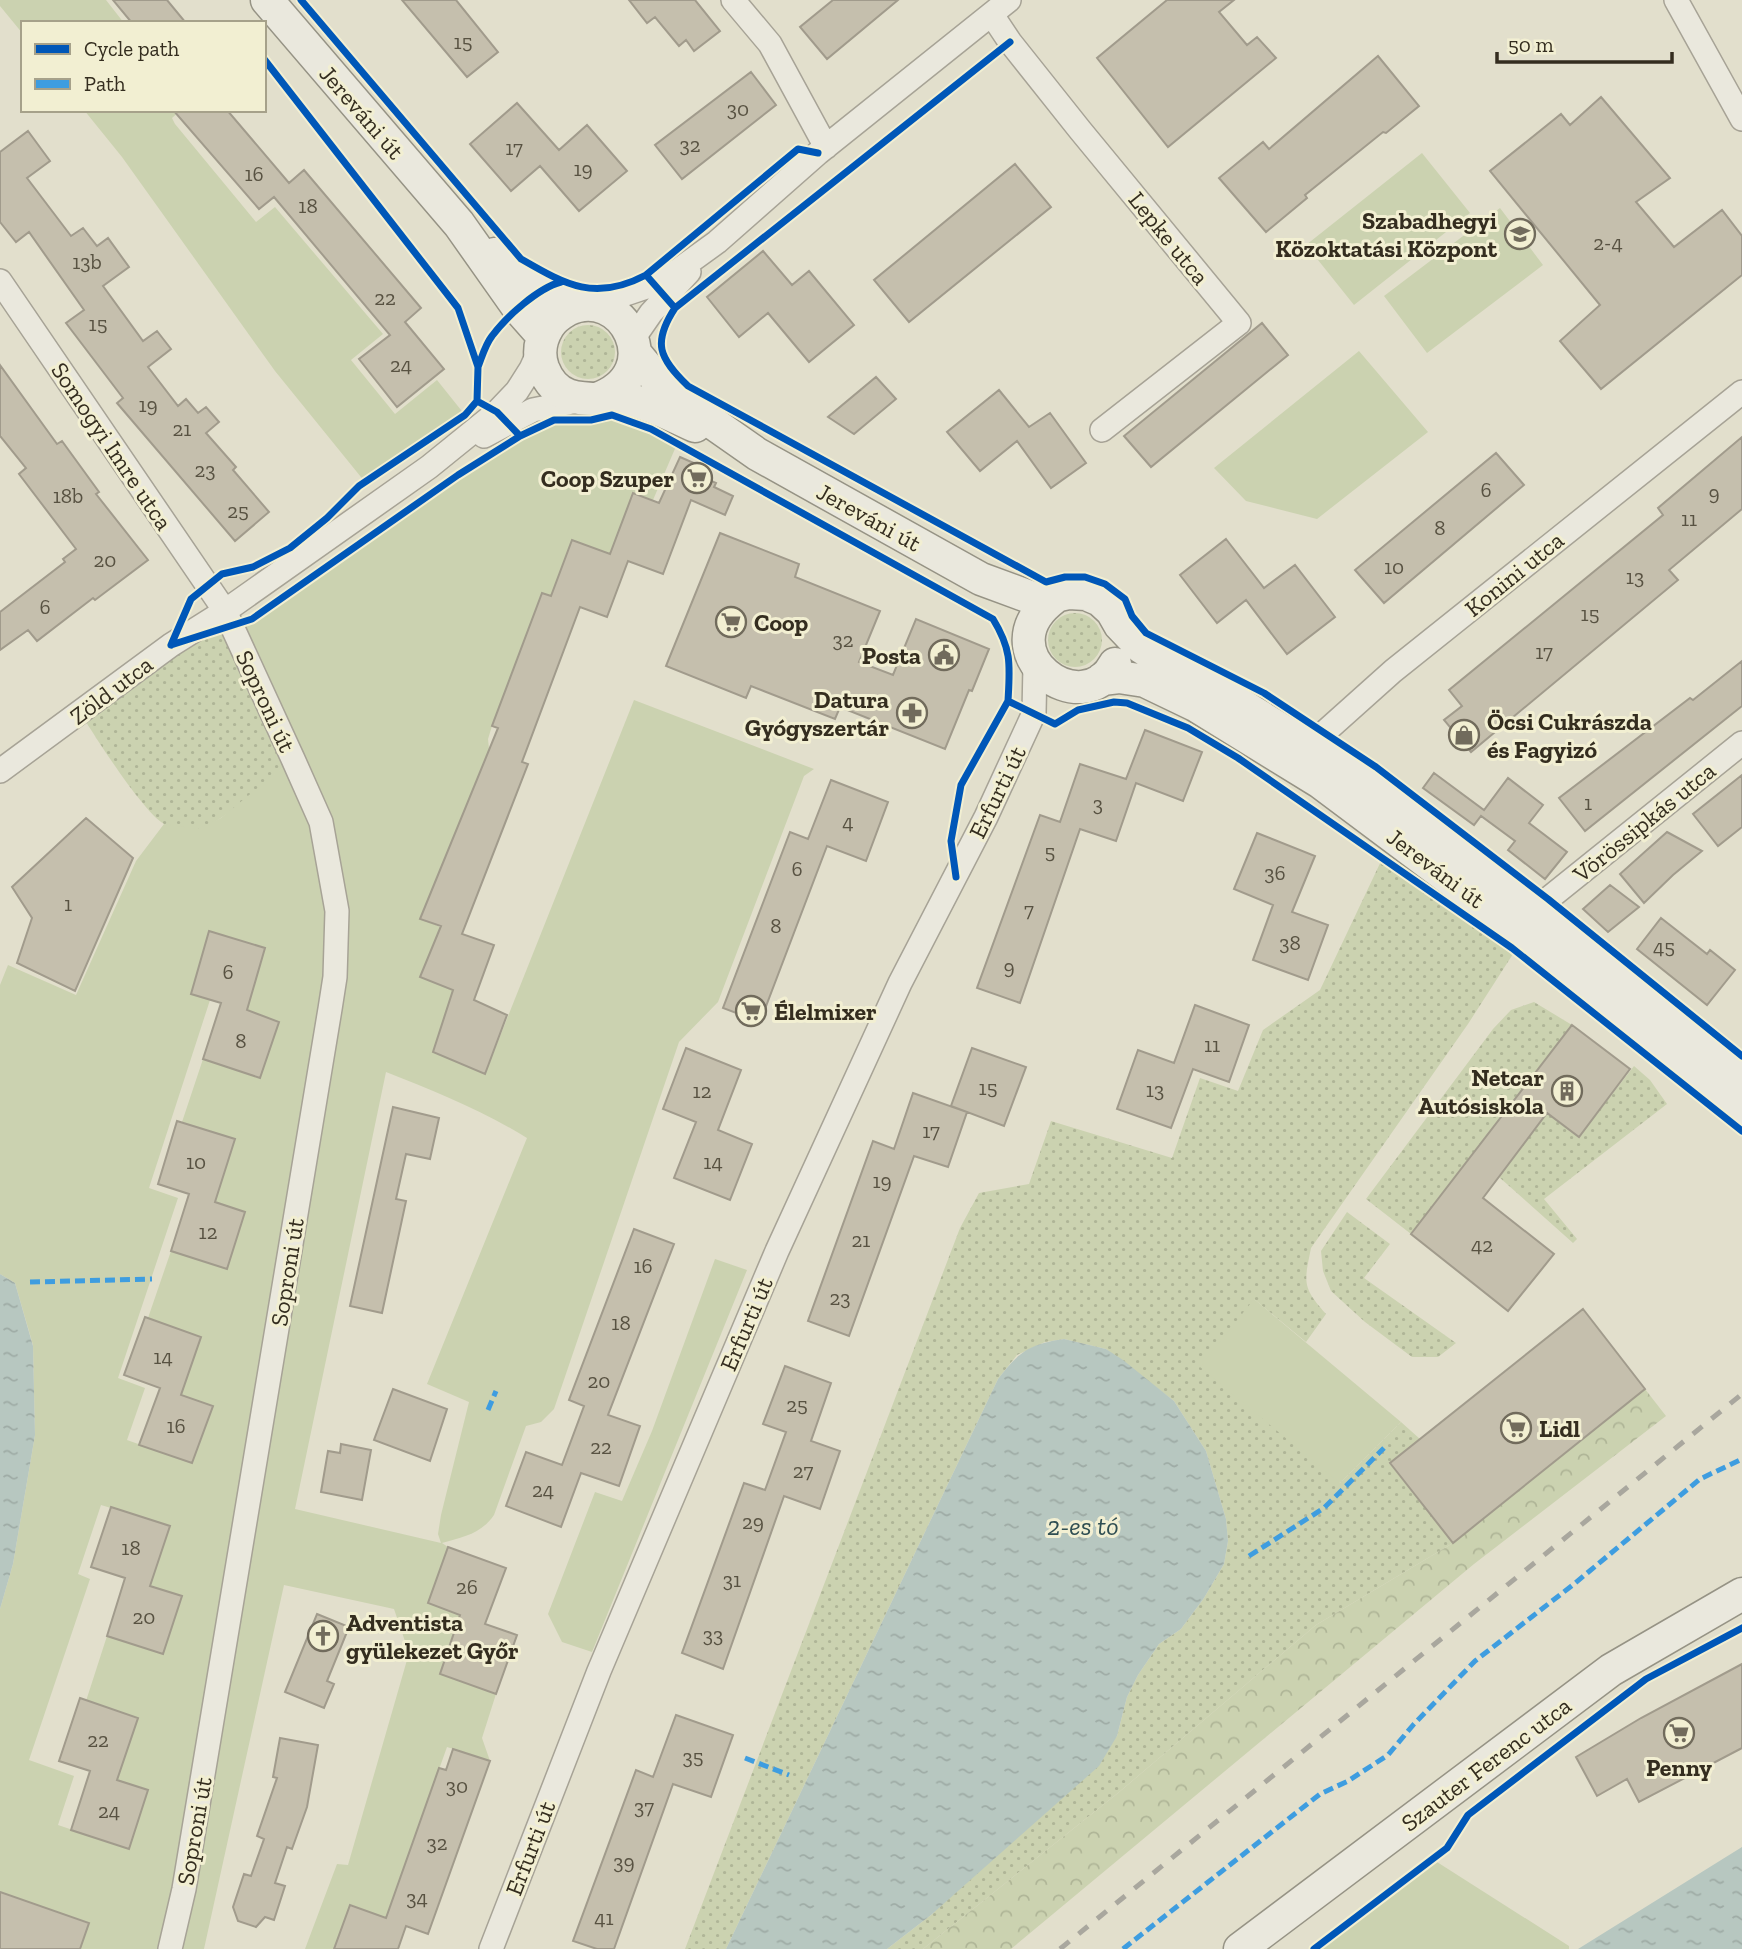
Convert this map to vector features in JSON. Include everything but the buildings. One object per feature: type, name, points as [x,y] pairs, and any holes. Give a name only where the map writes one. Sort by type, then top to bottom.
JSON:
[{"type":"street","name":"Jereváni út","points":[[267,0],[459,223],[541,343],[541,364],[556,388],[569,396],[590,399],[622,398],[642,403],[757,454],[981,579],[1038,600],[1069,593],[1086,594],[1100,600],[1112,611],[1131,639],[1148,652],[1209,685],[1300,754],[1351,804],[1529,923],[1742,1078]]},
{"type":"street","points":[[733,0],[770,44],[826,146]]},
{"type":"street","points":[[1676,0],[1742,119]]},
{"type":"street","name":"Lepke utca","points":[[583,306],[628,295],[677,271],[717,242],[826,146],[1000,7],[1080,130],[1239,323],[1102,430]]},
{"type":"street","name":"Jereváni út","points":[[459,223],[538,291],[555,302],[610,311],[618,317],[625,323],[634,346],[660,383],[757,454]]},
{"type":"street","name":"Lepke utca","points":[[634,346],[651,313],[717,242]]},
{"type":"street","name":"Somogyi Imre utca","points":[[0,281],[225,611]]},
{"type":"street","points":[[541,343],[550,323],[561,314],[583,306]]},
{"type":"street","name":"Zöld utca","points":[[0,771],[171,645],[225,611],[429,467],[497,412],[517,391],[531,369],[541,343]]},
{"type":"street","points":[[590,399],[620,388],[628,378],[634,346]]},
{"type":"street","name":"Konini utca","points":[[1300,754],[1392,671],[1742,392]]},
{"type":"street","name":"Zöld utca","points":[[429,467],[533,410],[590,399]]},
{"type":"street","name":"Jereváni út","points":[[981,579],[1015,614],[1032,651],[1054,682],[1090,683],[1119,677],[1145,681],[1300,754]]},
{"type":"street","points":[[1032,651],[1032,622],[1041,608],[1054,598]]},
{"type":"street","name":"Soproni út","points":[[170,1949],[184,1889],[335,977],[337,911],[321,822],[225,611]]},
{"type":"street","points":[[1034,713],[1062,694],[1090,683],[1113,669],[1123,640],[1120,625]]},
{"type":"street","name":"Erfurti út","points":[[491,1949],[599,1671],[777,1251],[900,983],[986,817],[1034,713],[1032,651]]},
{"type":"street","name":"Vörössipkás utca","points":[[1529,923],[1548,899],[1742,743]]},
{"type":"street","name":"Jereváni út","points":[[1529,923],[1742,1112]]},
{"type":"street","name":"Szauter Ferenc utca","points":[[1240,1949],[1611,1670],[1742,1594]]},
{"type":"green space","points":[[0,0],[106,0],[122,21],[21,21],[21,32],[0,6]]},
{"type":"green space","points":[[86,112],[179,112],[172,118],[175,124],[256,222],[275,207],[383,334],[351,360],[395,414],[437,380],[465,415],[365,482],[275,371],[122,157]]},
{"type":"green space","points":[[1422,153],[1470,213],[1354,305],[1306,245]]},
{"type":"green space","points":[[1500,208],[1543,265],[1427,353],[1384,296]]},
{"type":"green space","points":[[588,325],[607,333],[615,352],[607,371],[588,379],[569,371],[561,352],[569,333]]},
{"type":"green space","points":[[1359,351],[1428,432],[1317,519],[1246,501],[1214,468]]},
{"type":"green space","points":[[612,415],[651,429],[677,444],[653,500],[634,493],[610,554],[572,540],[551,596],[542,594],[492,726],[488,739],[489,749],[421,918],[440,927],[420,977],[453,990],[433,1052],[485,1074],[634,700],[814,769],[804,776],[718,1002],[679,1042],[554,1409],[541,1422],[526,1426],[494,1515],[489,1521],[471,1534],[442,1543],[448,1547],[428,1603],[460,1615],[440,1674],[496,1694],[482,1738],[490,1761],[447,1747],[386,1918],[351,1905],[334,1949],[305,1949],[337,1864],[348,1865],[409,1653],[394,1609],[284,1585],[204,1949],[80,1949],[89,1923],[0,1892],[0,1609],[13,1564],[35,1435],[33,1345],[15,1283],[0,1274],[0,985],[8,965],[76,995],[136,861],[164,824],[197,829],[221,818],[293,759],[231,627],[252,619],[458,475],[520,436],[554,420],[591,420]],"holes":[[[209,932],[265,948],[247,1010],[279,1022],[203,1059],[182,1122],[235,1139],[215,1202],[245,1213],[226,1269],[171,1251],[148,1318],[201,1337],[181,1395],[212,1407],[192,1463],[127,1440],[145,1388],[118,1378],[178,1198],[149,1188],[210,1000],[191,993]],[[386,1072],[475,1110],[527,1138],[427,1384],[469,1402],[441,1515],[438,1534],[441,1543],[295,1509]],[[101,1505],[170,1526],[150,1586],[181,1596],[163,1654],[107,1636],[86,1701],[117,1780],[148,1790],[129,1849],[58,1825],[74,1776],[29,1760],[90,1579],[78,1574]]]},
{"type":"green space","points":[[1075,613],[1094,621],[1102,640],[1094,659],[1075,667],[1056,659],[1048,640],[1056,621]]},
{"type":"green space","points":[[231,627],[293,759],[234,809],[209,825],[191,830],[166,825],[157,819],[134,792],[81,714],[171,645]]},
{"type":"green space","points":[[1383,857],[1513,954],[1468,1024],[1311,1248],[1307,1284],[1326,1314],[1306,1342],[1254,1299],[1340,1483],[1401,1422],[1420,1439],[1390,1464],[1453,1543],[1316,1625],[1118,1793],[923,1949],[887,1949],[931,1915],[1117,1736],[1127,1697],[1138,1675],[1159,1644],[1181,1629],[1224,1564],[1228,1541],[1226,1519],[1206,1451],[1174,1401],[1106,1349],[1064,1339],[1045,1342],[1017,1355],[998,1379],[726,1949],[685,1949],[960,1228],[979,1193],[1029,1184],[1051,1121],[1172,1158],[1200,1078],[1238,1091],[1263,1030],[1320,990]]},
{"type":"green space","points":[[1534,1002],[1572,1025],[1411,1234],[1366,1199],[1493,1029],[1511,1010]]},
{"type":"green space","points":[[1634,1066],[1650,1080],[1667,1104],[1544,1199],[1577,1239],[1573,1243],[1499,1177],[1547,1113],[1579,1137]]},
{"type":"green space","points":[[1347,1212],[1390,1244],[1364,1278],[1456,1343],[1438,1357],[1412,1357],[1365,1322],[1331,1291],[1323,1271],[1321,1251]]},
{"type":"green space","points":[[715,1259],[747,1270],[592,1652],[562,1642],[548,1614],[595,1492],[622,1501],[652,1431]]},
{"type":"green space","points":[[1254,1299],[1401,1422],[1340,1483],[1200,1367]]},
{"type":"green space","points":[[1645,1389],[1666,1416],[1474,1564],[1011,1949],[923,1949],[1118,1793],[1316,1625],[1453,1543]]},
{"type":"green space","points":[[1437,1862],[1569,1946],[1569,1949],[1322,1949]]},
{"type":"water","points":[[0,1274],[15,1283],[33,1346],[35,1435],[13,1564],[0,1609]]},
{"type":"water","name":"2-es tó","points":[[1064,1339],[1106,1349],[1174,1401],[1206,1451],[1226,1519],[1228,1541],[1224,1564],[1181,1629],[1159,1644],[1138,1675],[1127,1697],[1117,1736],[1099,1766],[931,1915],[887,1949],[726,1949],[998,1379],[1012,1362],[1026,1351]]},
{"type":"water","points":[[1742,1847],[1742,1949],[1578,1949]]},
{"type":"railway","points":[[1060,1949],[1742,1394]]},
{"type":"marked path","points":[[30,1282],[152,1279]]},
{"type":"marked path","points":[[488,1410],[496,1391]]},
{"type":"marked path","points":[[1249,1556],[1324,1508],[1384,1448]]},
{"type":"marked path","points":[[1123,1949],[1320,1794],[1348,1781],[1388,1755],[1475,1661],[1574,1584],[1700,1479],[1742,1459]]},
{"type":"marked path","points":[[745,1758],[789,1775]]},
{"type":"cycle path","points":[[301,0],[521,259],[567,283],[596,289],[611,288],[646,275],[675,308]]},
{"type":"cycle path","points":[[1010,42],[675,308],[661,341],[670,367],[688,386],[1046,582],[1065,577],[1085,577],[1105,584],[1125,599],[1132,616],[1146,633],[1264,693],[1376,767],[1548,899],[1742,1056]]},
{"type":"cycle path","points":[[266,62],[458,308],[478,367],[477,401],[497,412],[520,436],[554,420],[591,420],[612,415],[651,429],[993,619],[1007,649],[1008,701],[1055,724],[1078,710],[1114,702],[1127,703],[1188,728],[1238,758],[1512,948],[1742,1131]]},
{"type":"cycle path","points":[[646,275],[798,149],[818,153]]},
{"type":"cycle path","points":[[478,367],[490,340],[505,320],[542,290],[561,282]]},
{"type":"cycle path","points":[[171,645],[191,599],[222,574],[253,567],[290,548],[327,518],[359,486],[465,415],[477,401]]},
{"type":"cycle path","points":[[171,645],[252,619],[458,475],[520,436]]},
{"type":"cycle path","points":[[956,877],[951,841],[961,785],[1008,701]]},
{"type":"cycle path","points":[[1314,1949],[1447,1848],[1468,1815],[1646,1679],[1742,1628]]},
{"type":"place","name":"Szabadhegyi Közoktatási Központ","points":[[1520,234]]},
{"type":"place","name":"Coop Szuper","points":[[697,478]]},
{"type":"place","name":"Coop","points":[[731,622]]},
{"type":"place","name":"Posta","points":[[944,655]]},
{"type":"place","name":"Datura Gyógyszertár","points":[[912,713]]},
{"type":"place","name":"Öcsi Cukrászda és Fagyizó","points":[[1464,735]]},
{"type":"place","name":"Élelmixer","points":[[751,1011]]},
{"type":"place","name":"Netcar Autósiskola","points":[[1567,1091]]},
{"type":"place","name":"Lidl","points":[[1516,1428]]},
{"type":"place","name":"Adventista gyülekezet Győr","points":[[323,1636]]},
{"type":"place","name":"Penny","points":[[1679,1733]]}]
